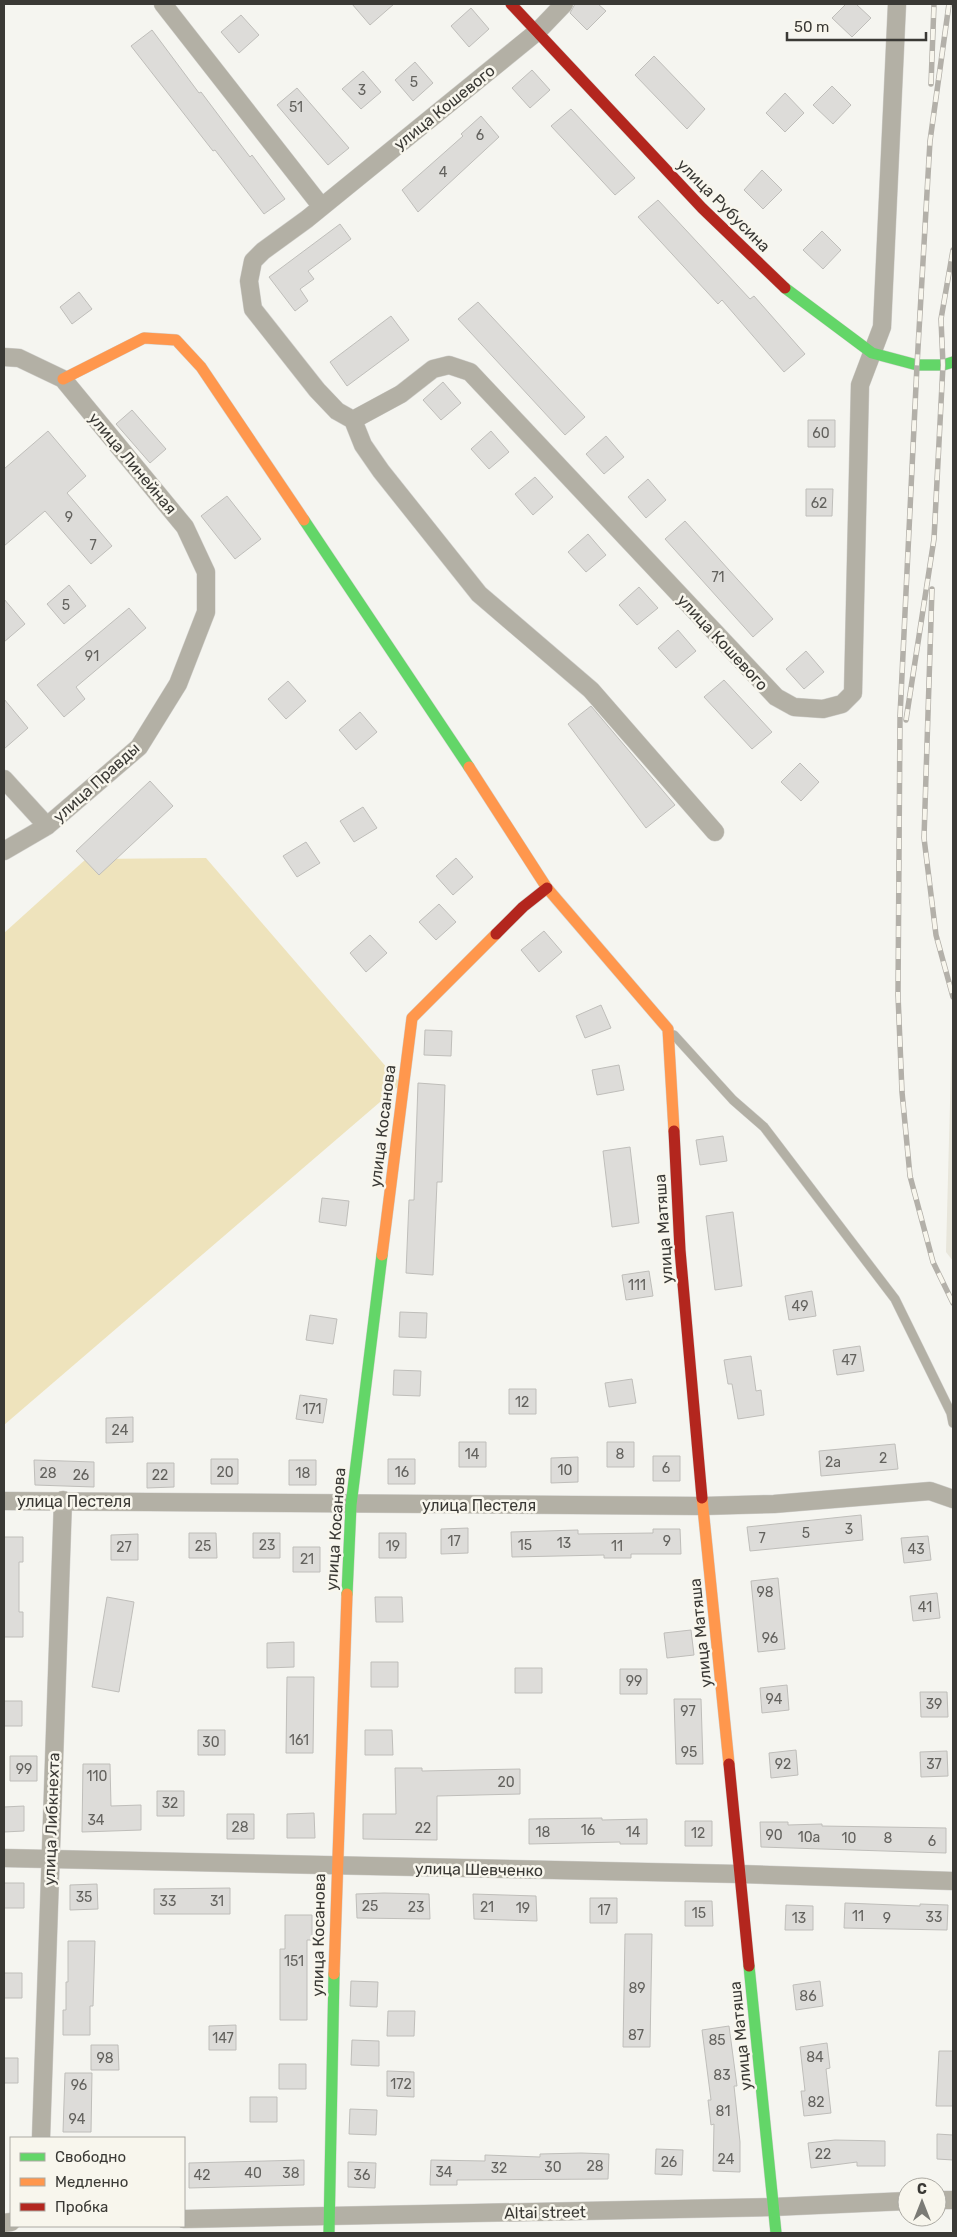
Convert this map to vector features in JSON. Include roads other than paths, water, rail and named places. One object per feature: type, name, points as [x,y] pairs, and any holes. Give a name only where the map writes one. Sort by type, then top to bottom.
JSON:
[{"type":"street","points":[[164,4],[321,206]]},
{"type":"street","name":"улица Рубусина","points":[[511,4],[702,208],[794,296],[872,352],[917,364],[943,365],[953,362]]},
{"type":"street","name":"улица Кошевого","points":[[564,4],[538,31],[253,261],[249,281],[253,309],[317,390],[337,411],[353,420],[401,394],[434,369],[449,364],[470,372],[776,697],[794,707],[823,709],[842,704],[854,693],[860,386],[882,327],[897,4]]},
{"type":"street","points":[[63,379],[144,338],[176,340],[201,367],[509,826],[547,888],[668,1029]]},
{"type":"street","name":"улица Линейная","points":[[4,357],[19,358],[63,379],[186,527],[206,572],[206,612]]},
{"type":"street","points":[[353,420],[363,446],[381,471],[479,594],[592,690],[715,832]]},
{"type":"street","name":"улица Правды","points":[[4,851],[46,826],[139,747],[178,684],[206,612]]},
{"type":"street","points":[[4,779],[46,826]]},
{"type":"street","name":"улица Косанова","points":[[328,2225],[336,1867],[351,1505],[412,1018],[522,907],[547,888]]},
{"type":"street","name":"улица Матяша","points":[[668,1029],[680,1250],[703,1506],[776,2233]]},
{"type":"street","name":"улица Пестеля","points":[[4,1500],[351,1505],[703,1506],[774,1504],[930,1491],[953,1499]]},
{"type":"street","name":"улица Либкнехта","points":[[41,2137],[63,1500]]},
{"type":"street","name":"улица Шевченко","points":[[4,1858],[336,1867],[740,1874],[953,1881]]},
{"type":"street","name":"Altai street","points":[[185,2219],[328,2225],[897,2201]]},
{"type":"lane","points":[[668,1029],[733,1100],[764,1127],[895,1299],[951,1413],[953,1423]]},
{"type":"railway","points":[[931,84],[934,4]]},
{"type":"railway","points":[[949,4],[930,141],[917,365],[900,716],[898,995],[902,1092],[910,1176],[933,1262],[953,1303]]},
{"type":"railway","points":[[906,720],[934,539],[943,365],[941,319],[953,250]]},
{"type":"railway","points":[[932,589],[924,838],[936,935],[953,997]]}]
